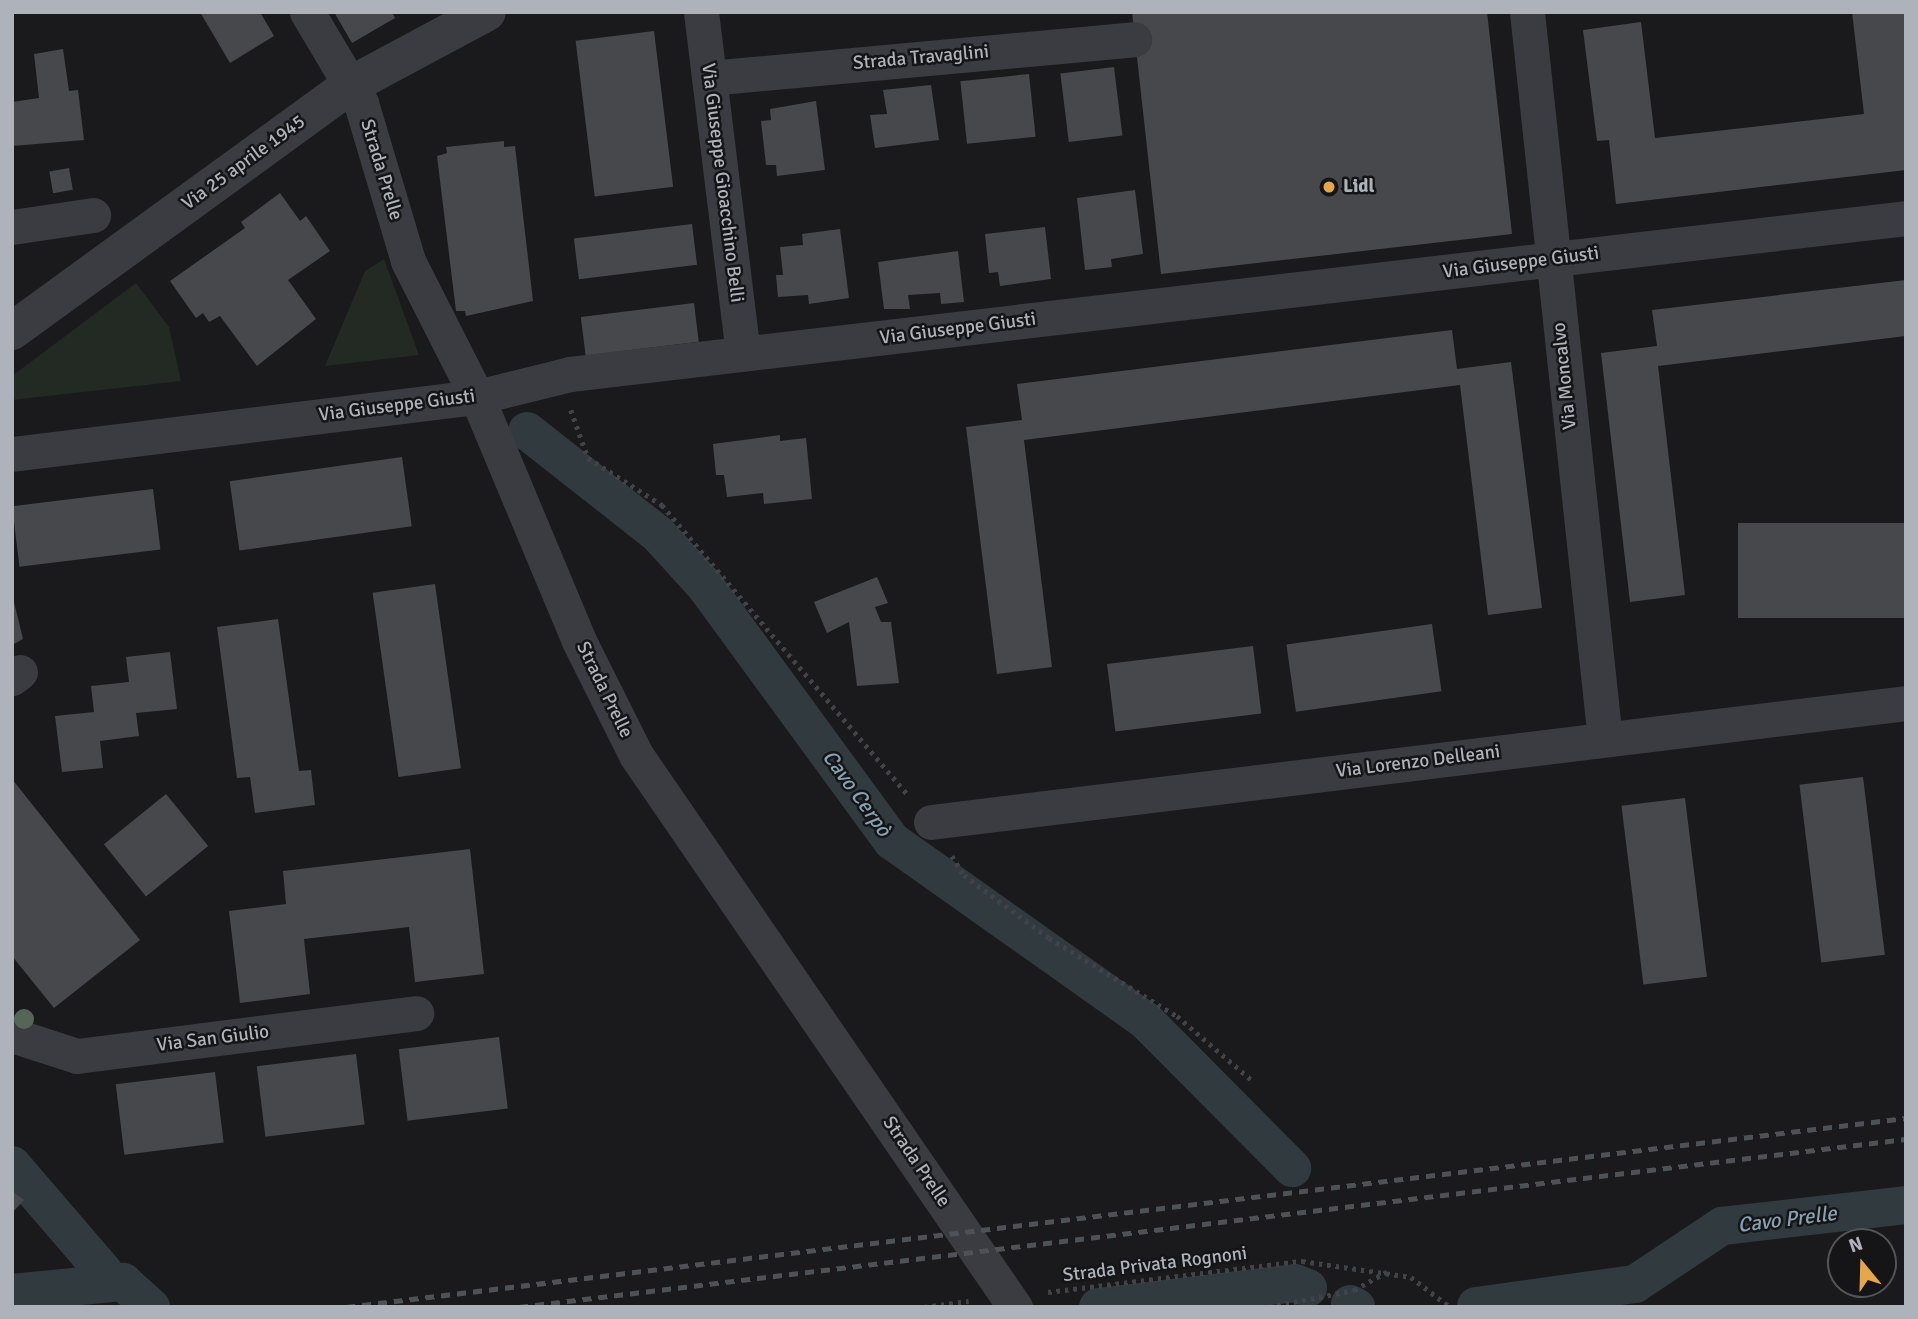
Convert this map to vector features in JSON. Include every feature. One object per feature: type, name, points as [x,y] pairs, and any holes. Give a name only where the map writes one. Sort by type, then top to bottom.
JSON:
[{"type":"street","name":"Strada Prelle","points":[[307,12],[361,103],[408,261],[477,397],[579,641],[636,755],[847,1062],[1030,1299]]},
{"type":"street","name":"Via 25 aprile 1945","points":[[12,331],[351,85],[487,12]]},
{"type":"street","name":"Via Giuseppe Gioacchino Belli","points":[[701,12],[743,354]]},
{"type":"street","name":"Via Moncalvo","points":[[1527,12],[1605,739]]},
{"type":"street","name":"Strada Travaglini","points":[[709,78],[1134,39]]},
{"type":"street","points":[[12,227],[93,215]]},
{"type":"street","name":"Via Giuseppe Giusti","points":[[12,454],[477,397],[570,374],[1906,218]]},
{"type":"street","name":"Via Lorenzo Delleani","points":[[931,822],[1906,703]]},
{"type":"street","name":"Via San Giulio","points":[[12,1035],[77,1056],[416,1013]]},
{"type":"path","points":[[570,374],[572,418],[588,458],[662,505],[931,822],[964,875],[1049,938],[1177,1016],[1254,1082]]},
{"type":"path","name":"Strada Privata Rognoni","points":[[1030,1299],[1302,1261],[1389,1270],[1412,1277],[1450,1307]]},
{"type":"path","points":[[1269,1307],[1354,1290],[1389,1270]]},
{"type":"path","points":[[924,1307],[978,1300]]},
{"type":"shaded area","points":[[384,259],[419,355],[325,366],[365,271]]},
{"type":"shaded area","points":[[136,283],[169,327],[181,381],[12,400],[12,376]]},
{"type":"building","points":[[200,12],[260,12],[274,36],[230,63]]},
{"type":"building","points":[[334,12],[392,12],[395,18],[352,43]]},
{"type":"building","name":"Lidl","points":[[1132,12],[1487,12],[1512,234],[1161,274]]},
{"type":"building","points":[[1852,12],[1906,12],[1906,170],[1616,204],[1609,140],[1597,141],[1583,30],[1641,22],[1655,138],[1864,114]]},
{"type":"building","points":[[654,31],[673,187],[595,196],[576,41]]},
{"type":"building","points":[[63,49],[69,91],[78,90],[84,140],[12,146],[12,102],[39,98],[34,54]]},
{"type":"building","points":[[1114,67],[1122,135],[1069,142],[1060,74]]},
{"type":"building","points":[[1029,74],[1036,137],[967,144],[960,81]]},
{"type":"building","points":[[931,85],[939,140],[875,148],[870,115],[887,114],[883,90]]},
{"type":"building","points":[[816,101],[825,170],[777,176],[776,165],[766,165],[761,121],[771,120],[770,109]]},
{"type":"building","points":[[504,141],[504,147],[515,146],[533,301],[466,316],[465,311],[456,311],[437,156],[447,153],[446,147]]},
{"type":"building","points":[[69,168],[73,190],[53,193],[49,171]]},
{"type":"building","points":[[1135,190],[1143,254],[1111,259],[1112,267],[1085,270],[1077,198]]},
{"type":"building","points":[[280,193],[300,221],[306,216],[330,251],[288,280],[316,319],[257,366],[220,316],[209,322],[203,313],[196,318],[170,281],[245,228],[241,222]]},
{"type":"building","points":[[692,224],[697,265],[579,279],[574,239]]},
{"type":"building","points":[[1045,227],[1051,279],[1000,286],[998,272],[989,273],[985,234]]},
{"type":"building","points":[[840,229],[849,298],[809,304],[808,295],[778,297],[776,275],[783,275],[780,247],[803,245],[802,234]]},
{"type":"building","points":[[958,251],[964,302],[941,304],[940,293],[908,295],[910,309],[884,309],[878,262]]},
{"type":"building","points":[[1906,280],[1906,336],[1658,366],[1685,595],[1630,602],[1601,353],[1657,346],[1652,310]]},
{"type":"building","points":[[694,303],[699,342],[586,356],[581,317]]},
{"type":"building","points":[[1452,330],[1457,369],[1511,362],[1542,608],[1488,615],[1460,385],[1024,440],[1052,667],[997,674],[966,427],[1022,420],[1017,384]]},
{"type":"building","points":[[780,435],[780,441],[806,438],[812,499],[764,504],[763,493],[727,497],[724,475],[716,475],[713,444]]},
{"type":"building","points":[[402,457],[412,526],[239,551],[230,481]]},
{"type":"building","points":[[153,489],[160,550],[19,567],[12,506]]},
{"type":"building","points":[[1738,523],[1906,523],[1906,618],[1738,618]]},
{"type":"building","points":[[877,577],[888,603],[875,607],[881,622],[891,622],[899,683],[857,686],[849,622],[827,633],[814,602]]},
{"type":"building","points":[[435,584],[461,768],[398,777],[373,593]]},
{"type":"building","points":[[12,594],[23,639],[12,645]]},
{"type":"building","points":[[278,619],[299,771],[311,770],[315,805],[255,813],[250,777],[237,778],[217,627]]},
{"type":"building","points":[[1432,624],[1441,691],[1296,712],[1286,644]]},
{"type":"building","points":[[1253,646],[1261,713],[1115,731],[1107,664]]},
{"type":"building","points":[[170,652],[177,709],[136,713],[139,736],[100,741],[103,768],[62,772],[55,716],[94,712],[91,686],[129,682],[126,657]]},
{"type":"building","points":[[1863,777],[1885,955],[1821,962],[1799,785]]},
{"type":"building","points":[[12,779],[140,940],[54,1008],[12,956]]},
{"type":"building","points":[[166,794],[208,846],[146,896],[104,844]]},
{"type":"building","points":[[1685,798],[1707,977],[1643,984],[1621,806]]},
{"type":"building","points":[[470,849],[484,974],[415,982],[409,927],[304,939],[310,994],[240,1003],[229,911],[286,904],[283,871]]},
{"type":"building","points":[[499,1037],[508,1108],[408,1121],[399,1049]]},
{"type":"building","points":[[356,1054],[365,1124],[265,1137],[257,1066]]},
{"type":"building","points":[[215,1072],[224,1142],[124,1155],[116,1084]]},
{"type":"building","points":[[12,1191],[24,1200],[12,1213]]},
{"type":"waterway","name":"Cavo Cerpò","points":[[527,431],[658,534],[706,587],[892,841],[1145,1020],[1292,1168]]},
{"type":"waterway","points":[[12,1165],[104,1272]]},
{"type":"waterway","name":"Cavo Prelle","points":[[1476,1306],[1635,1284],[1722,1226],[1906,1205]]},
{"type":"waterway","name":"Cavo Prelle","points":[[12,1293],[123,1282],[151,1307]]},
{"type":"waterway","name":"Cavo Prelle","points":[[1098,1307],[1295,1283],[1308,1288]]},
{"type":"waterway","name":"Cavo Prelle","points":[[1350,1304],[1356,1307]]},
{"type":"railway","points":[[346,1307],[1906,1118]]},
{"type":"railway","points":[[519,1307],[1906,1139]]},
{"type":"place","name":"Lidl","points":[[1329,187]]}]
